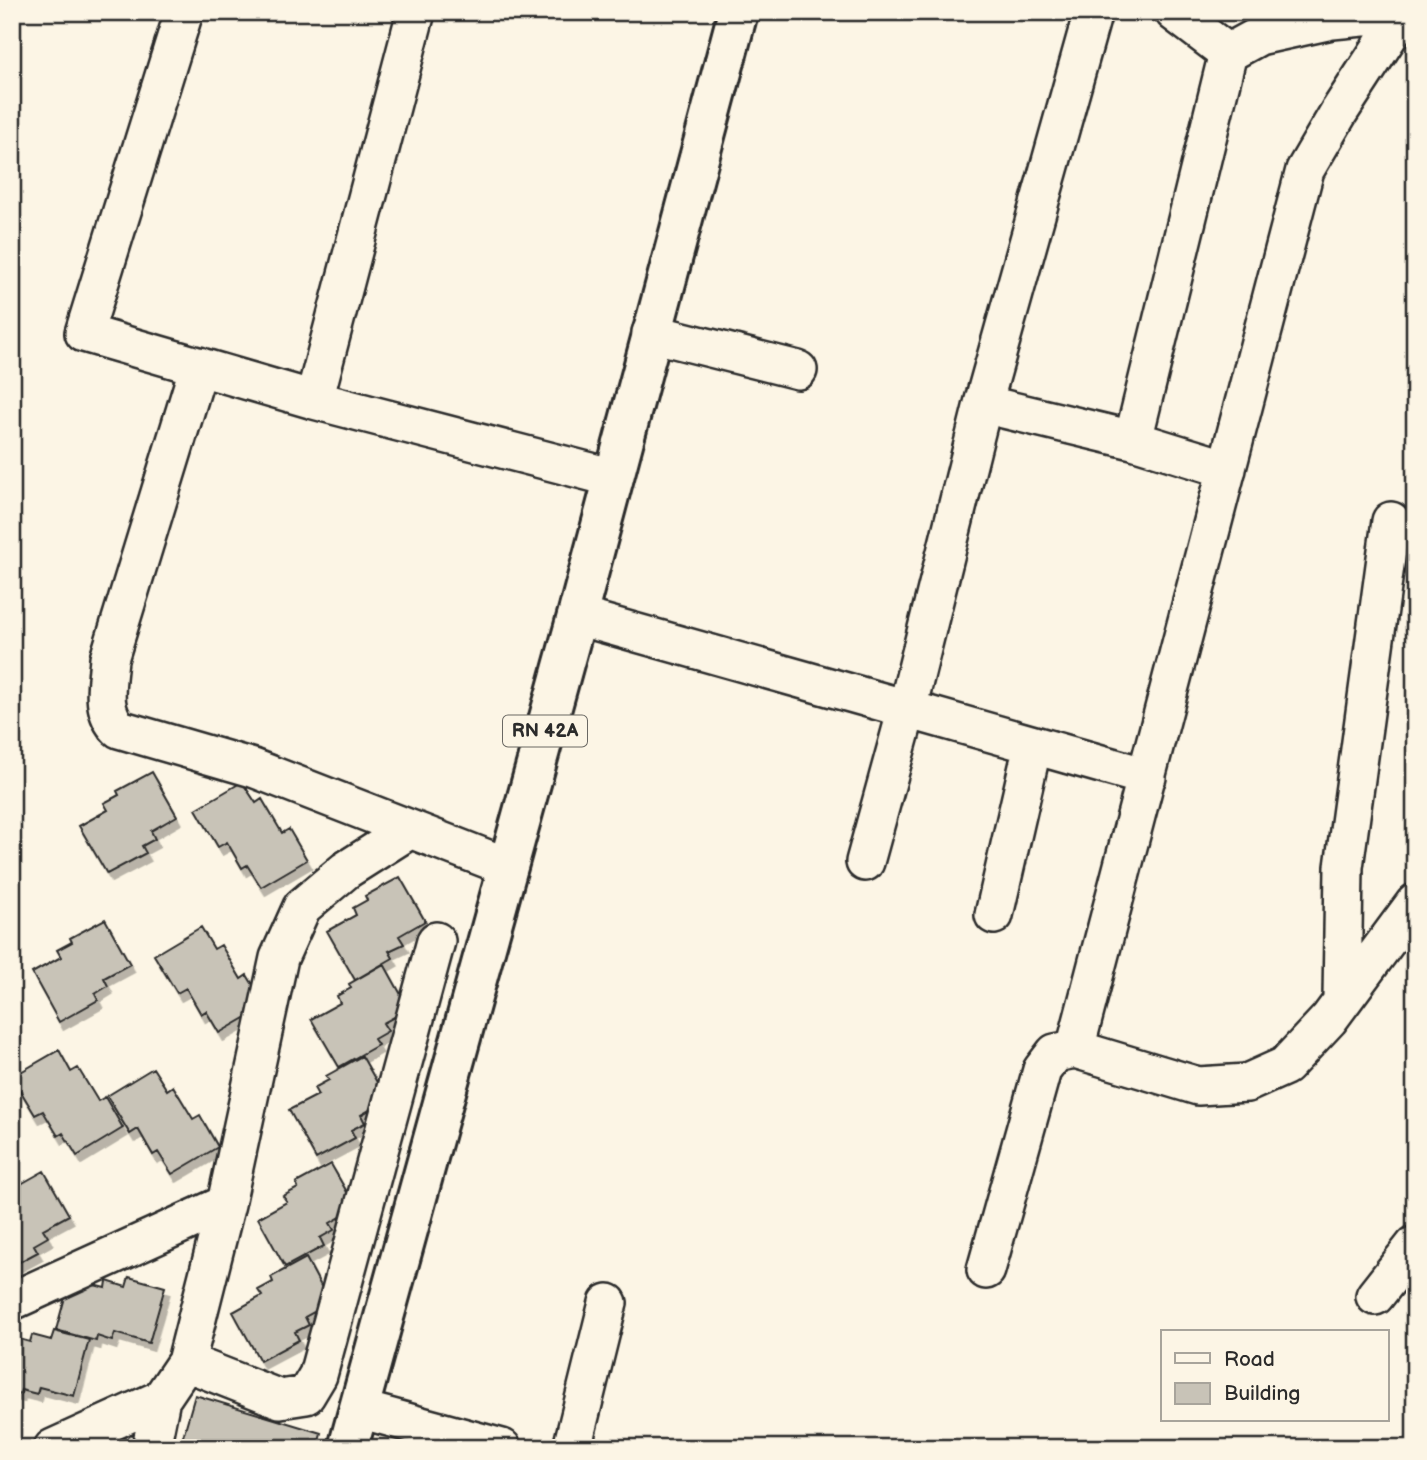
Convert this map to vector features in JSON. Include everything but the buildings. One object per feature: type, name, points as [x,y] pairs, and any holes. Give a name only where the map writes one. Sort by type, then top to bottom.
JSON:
[{"type":"main road","name":"RN 42A","points":[[348,1448],[577,616],[738,12]]},
{"type":"street","points":[[184,12],[83,333],[314,400],[614,478]]},
{"type":"street","points":[[314,400],[416,12]]},
{"type":"street","points":[[865,862],[907,709],[983,404],[1093,12]]},
{"type":"street","points":[[1174,12],[1228,53]]},
{"type":"street","points":[[1133,440],[1228,53],[1259,36],[1332,20],[1404,13]]},
{"type":"street","points":[[1075,1049],[1305,170],[1339,112],[1404,13]]},
{"type":"street","points":[[651,333],[798,370]]},
{"type":"street","points":[[199,366],[108,659],[106,699],[110,719],[119,729],[253,768],[508,867]]},
{"type":"street","points":[[983,404],[1133,440],[1227,469]]},
{"type":"street","points":[[1342,999],[1344,867],[1391,521]]},
{"type":"street","points":[[577,616],[1147,778]]},
{"type":"street","points":[[994,915],[1032,745]]},
{"type":"street","points":[[151,1448],[161,1399],[186,1362],[226,1204],[279,958],[302,907],[346,870],[410,830]]},
{"type":"street","points":[[986,1269],[1042,1070],[1055,1053],[1075,1049],[1198,1086],[1247,1083],[1285,1066],[1329,1019],[1415,903]]},
{"type":"street","points":[[186,1362],[280,1399],[306,1395],[318,1375],[436,941]]},
{"type":"street","points":[[12,1301],[226,1204]]},
{"type":"street","points":[[1375,1296],[1415,1245]]},
{"type":"street","points":[[572,1448],[608,1303]]},
{"type":"street","points":[[52,1448],[161,1399]]},
{"type":"street","points":[[359,1409],[502,1448]]}]
